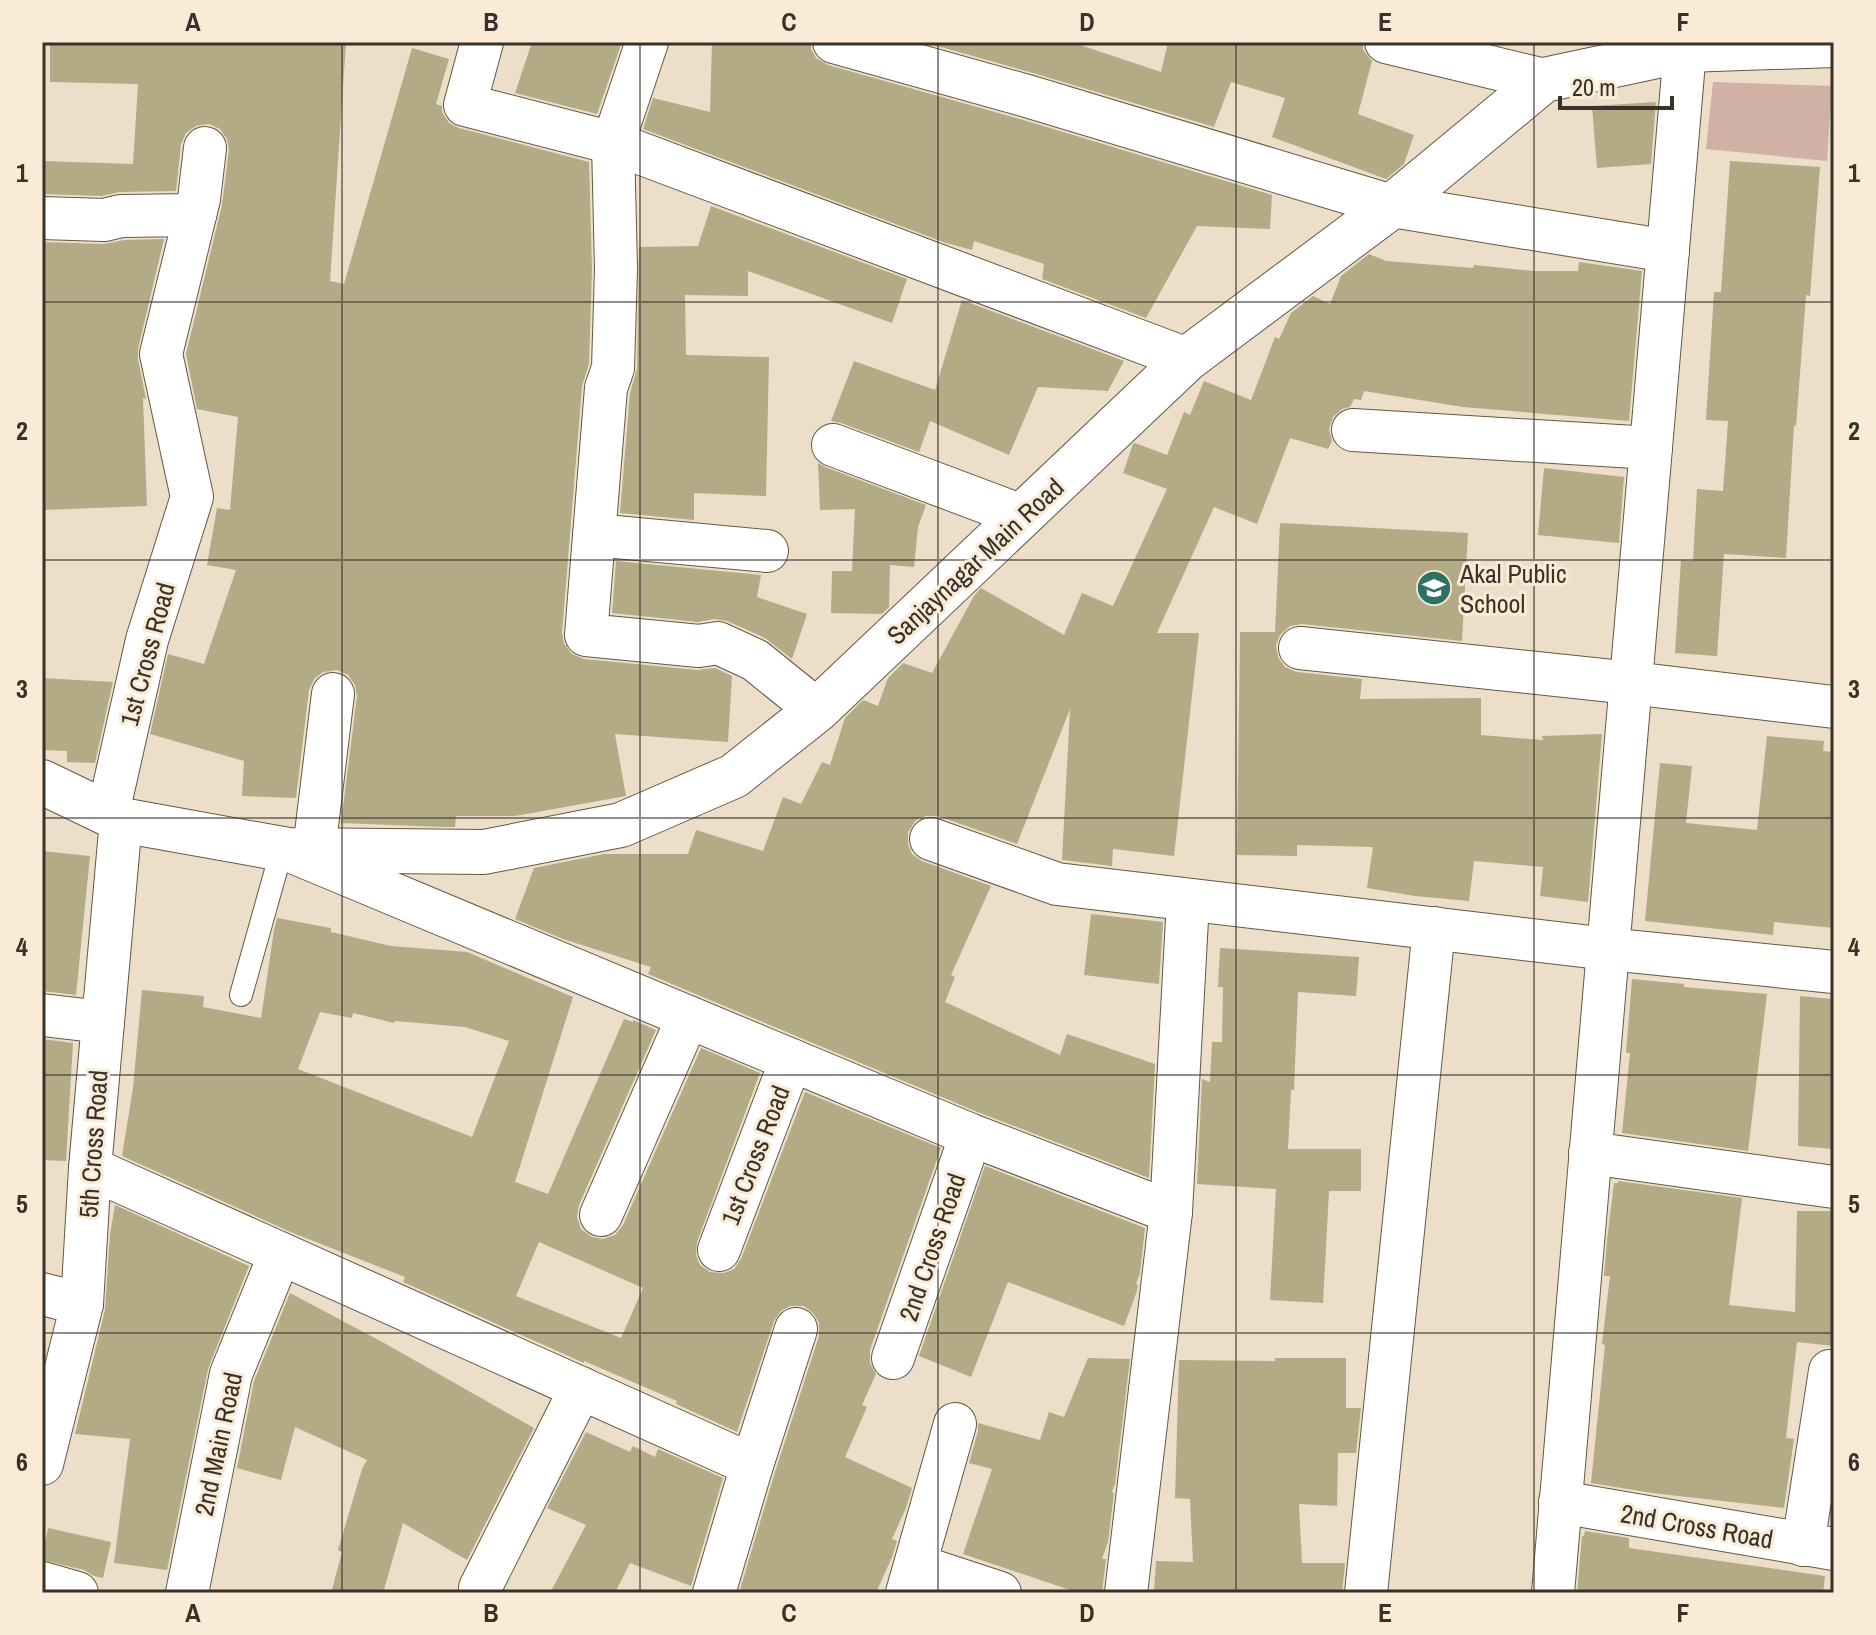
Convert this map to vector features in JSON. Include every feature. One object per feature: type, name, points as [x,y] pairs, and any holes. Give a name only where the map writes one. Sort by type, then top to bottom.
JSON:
[{"type":"street","points":[[482,42],[465,105],[613,143],[1187,359]]},
{"type":"street","points":[[647,42],[613,143],[616,269],[613,368],[606,388],[586,635],[699,646],[718,643],[755,660],[817,710]]},
{"type":"street","points":[[834,42],[1027,96],[1392,206],[1668,251]]},
{"type":"street","points":[[1386,42],[1544,80]]},
{"type":"street","name":"Sanjaynagar Main Road","points":[[42,782],[115,817],[295,850],[484,852],[621,825],[734,776],[817,710],[1187,359],[1392,206],[1544,80],[1685,50],[1775,44],[1834,45]]},
{"type":"street","points":[[1553,1593],[1685,50]]},
{"type":"street","points":[[42,218],[104,220],[121,216],[195,215],[205,148]]},
{"type":"street","name":"1st Cross Road","points":[[115,817],[147,640],[192,497],[161,354],[195,215]]},
{"type":"street","points":[[1353,430],[1651,448]]},
{"type":"street","points":[[833,445],[1022,516]]},
{"type":"street","points":[[594,535],[767,551]]},
{"type":"street","points":[[1300,648],[1834,707]]},
{"type":"street","points":[[333,694],[295,850],[971,1135],[1171,1212]]},
{"type":"street","name":"5th Cross Road","points":[[42,1464],[82,1304],[115,817]]},
{"type":"street","points":[[931,839],[1057,884],[1608,949],[1834,972]]},
{"type":"street","points":[[1126,1593],[1171,1212],[1188,901]]},
{"type":"street","points":[[1366,1593],[1434,928]]},
{"type":"street","points":[[42,1015],[103,1022]]},
{"type":"street","points":[[601,1215],[688,1017]]},
{"type":"street","name":"1st Cross Road","points":[[719,1250],[791,1060]]},
{"type":"street","name":"2nd Cross Road","points":[[893,1358],[971,1135]]},
{"type":"street","points":[[1590,1153],[1834,1187]]},
{"type":"street","points":[[90,1168],[752,1465]]},
{"type":"street","name":"2nd Main Road","points":[[187,1593],[231,1374],[280,1254]]},
{"type":"street","points":[[42,1294],[82,1304]]},
{"type":"street","points":[[714,1593],[796,1329]]},
{"type":"street","points":[[1819,1547],[1830,1371],[1834,1371]]},
{"type":"street","points":[[480,1588],[581,1388]]},
{"type":"street","points":[[955,1424],[911,1579],[1000,1593]]},
{"type":"street","name":"2nd Cross Road","points":[[1560,1502],[1819,1547]]},
{"type":"street","points":[[42,1583],[77,1593]]},
{"type":"lane","points":[[241,995],[295,850]]},
{"type":"shaded area","points":[[1713,82],[1832,86],[1827,161],[1706,149]]},
{"type":"building","points":[[50,42],[346,42],[330,281],[344,284],[412,48],[449,59],[436,104],[442,106],[449,123],[589,162],[592,269],[589,364],[582,386],[562,633],[564,644],[572,654],[584,659],[697,670],[715,668],[732,676],[728,742],[615,734],[626,796],[515,816],[456,816],[455,827],[443,827],[341,823],[357,696],[355,685],[348,675],[337,670],[323,672],[314,679],[309,690],[296,798],[242,796],[244,761],[150,734],[168,654],[204,664],[236,570],[207,565],[217,508],[230,510],[238,417],[197,409],[186,354],[222,205],[229,150],[227,139],[220,129],[209,124],[196,126],[186,133],[181,144],[176,191],[120,192],[102,196],[42,194],[42,161],[133,164],[138,84],[50,82]]},
{"type":"building","points":[[532,42],[622,42],[597,114],[515,93]]},
{"type":"building","points":[[712,42],[811,42],[816,58],[828,65],[1272,195],[1270,229],[1197,226],[1146,318],[1042,279],[1044,264],[974,241],[972,250],[946,243],[643,129],[653,98],[710,112]]},
{"type":"building","points":[[923,42],[1071,42],[1161,72],[1168,42],[1363,42],[1363,50],[1372,61],[1358,114],[1414,135],[1404,164],[1386,179],[1272,137],[1285,98],[1231,82],[1214,127]]},
{"type":"building","points":[[1656,102],[1651,164],[1597,168],[1592,106]]},
{"type":"building","points":[[1730,161],[1820,167],[1810,296],[1806,295],[1794,425],[1786,558],[1724,554],[1717,656],[1675,653],[1681,560],[1693,561],[1697,489],[1723,491],[1728,421],[1706,420],[1714,292],[1721,292]]},
{"type":"building","points":[[711,206],[907,279],[892,323],[748,271],[748,296],[685,295],[686,355],[769,357],[766,496],[694,493],[694,520],[620,513],[630,393],[637,369],[639,247],[698,246]]},
{"type":"building","points":[[164,239],[138,349],[146,399],[143,398],[147,506],[42,510],[42,242],[104,244]]},
{"type":"building","points":[[1369,254],[1386,261],[1473,268],[1474,265],[1534,271],[1578,271],[1579,262],[1642,271],[1629,421],[1463,407],[1364,391],[1361,400],[1354,399],[1350,407],[1333,417],[1329,429],[1332,441],[1328,449],[1290,438],[1257,524],[1214,507],[1157,633],[1199,633],[1174,856],[1113,849],[1112,866],[1062,860],[1070,709],[1017,844],[938,816],[916,820],[908,832],[912,854],[922,861],[991,886],[951,975],[955,977],[945,1002],[1060,1055],[1067,1034],[1155,1064],[1149,1178],[980,1113],[648,974],[651,967],[563,939],[515,919],[534,868],[604,854],[688,854],[696,830],[763,851],[783,797],[801,804],[822,762],[830,765],[845,718],[863,700],[878,706],[888,678],[903,663],[932,673],[981,588],[1064,635],[1082,593],[1113,606],[1167,489],[1123,473],[1133,444],[1167,455],[1184,412],[1190,415],[1204,381],[1251,400],[1275,337],[1279,339],[1291,313],[1313,296],[1330,304],[1341,276]]},
{"type":"building","points":[[962,300],[1124,361],[1108,391],[1038,387],[1009,455],[930,421],[919,452],[831,421],[854,361],[935,390]]},
{"type":"building","points":[[818,463],[926,505],[918,527],[914,567],[890,565],[889,607],[882,614],[831,613],[832,571],[852,571],[855,509],[820,510]]},
{"type":"building","points":[[1544,468],[1624,477],[1619,543],[1538,535]]},
{"type":"building","points":[[1280,523],[1468,533],[1462,641],[1302,624],[1290,626],[1280,635],[1276,645],[1278,657],[1285,667],[1297,672],[1362,679],[1360,699],[1481,698],[1481,735],[1543,740],[1542,736],[1602,734],[1588,902],[1540,896],[1543,867],[1474,861],[1469,901],[1367,888],[1373,847],[1297,845],[1297,856],[1237,855],[1240,632],[1275,632]]},
{"type":"building","points":[[616,561],[761,575],[757,597],[807,614],[792,659],[765,638],[727,621],[714,619],[698,622],[612,613]]},
{"type":"building","points":[[42,678],[113,682],[95,763],[67,762],[67,751],[42,750]]},
{"type":"building","points":[[1767,736],[1824,741],[1823,751],[1834,752],[1834,928],[1774,922],[1773,935],[1645,921],[1660,763],[1692,766],[1686,823],[1757,830]]},
{"type":"building","points":[[42,851],[90,856],[76,995],[42,991]]},
{"type":"building","points":[[1091,914],[1163,922],[1159,984],[1084,975]]},
{"type":"building","points":[[277,918],[331,928],[331,932],[391,946],[467,952],[573,997],[515,1182],[548,1194],[624,1019],[656,1030],[579,1205],[577,1217],[581,1229],[592,1237],[603,1239],[615,1235],[623,1225],[701,1048],[760,1073],[697,1242],[696,1255],[700,1265],[710,1272],[724,1273],[734,1269],[741,1259],[805,1092],[941,1148],[870,1350],[870,1363],[876,1374],[862,1405],[867,1407],[845,1457],[912,1488],[892,1539],[897,1541],[892,1557],[876,1593],[739,1593],[819,1336],[819,1323],[804,1306],[790,1306],[781,1311],[774,1321],[737,1432],[676,1404],[677,1401],[403,1282],[405,1277],[293,1233],[122,1156],[133,1088],[142,990],[204,996],[203,1007],[261,1018]],"holes":[[[320,1012],[352,1018],[353,1013],[394,1023],[465,1027],[509,1041],[472,1137],[298,1069]],[[539,1242],[643,1288],[621,1338],[516,1296]]]},
{"type":"building","points":[[1220,948],[1359,957],[1356,996],[1298,992],[1288,1149],[1361,1149],[1361,1191],[1329,1191],[1323,1303],[1270,1300],[1276,1189],[1197,1184],[1202,1079],[1210,1082],[1212,1042],[1222,1042],[1223,987],[1218,987]]},
{"type":"building","points":[[1632,979],[1767,994],[1748,1151],[1622,1133],[1630,1053],[1626,1053]]},
{"type":"building","points":[[1800,996],[1834,999],[1834,1149],[1798,1146]]},
{"type":"building","points":[[42,1039],[73,1043],[66,1161],[42,1160]]},
{"type":"building","points":[[985,1166],[1145,1228],[1137,1291],[1124,1326],[1008,1282],[971,1377],[919,1356]]},
{"type":"building","points":[[1618,1181],[1742,1198],[1729,1305],[1795,1312],[1797,1211],[1834,1211],[1834,1346],[1797,1342],[1786,1438],[1794,1439],[1784,1508],[1591,1483],[1610,1276],[1604,1276],[1607,1240],[1614,1183]]},
{"type":"building","points":[[115,1205],[249,1266],[208,1369],[167,1570],[114,1563],[130,1439],[75,1434],[105,1310]]},
{"type":"building","points":[[290,1293],[534,1428],[467,1560],[403,1523],[383,1593],[331,1593],[342,1552],[338,1550],[367,1460],[295,1427],[281,1480],[237,1468],[254,1381]]},
{"type":"building","points":[[1088,1358],[1130,1359],[1108,1542],[1102,1559],[1106,1559],[1102,1593],[1079,1593],[963,1554],[992,1469],[969,1463],[978,1423],[1040,1440],[1049,1412],[1064,1417]]},
{"type":"building","points":[[1275,1358],[1346,1358],[1346,1408],[1361,1408],[1356,1453],[1338,1453],[1337,1506],[1299,1504],[1302,1563],[1345,1563],[1342,1593],[1154,1593],[1156,1561],[1193,1562],[1190,1499],[1175,1498],[1179,1360],[1275,1361]]},
{"type":"building","points":[[586,1432],[630,1452],[633,1446],[655,1457],[658,1449],[723,1478],[691,1586],[630,1563],[615,1593],[550,1593],[586,1525],[547,1508]]},
{"type":"building","points":[[48,1528],[111,1542],[103,1578],[42,1560]]},
{"type":"building","points":[[1585,1531],[1629,1538],[1629,1548],[1825,1576],[1823,1593],[1577,1593]]},
{"type":"place","name":"Akal Public School","points":[[1434,588]]}]
